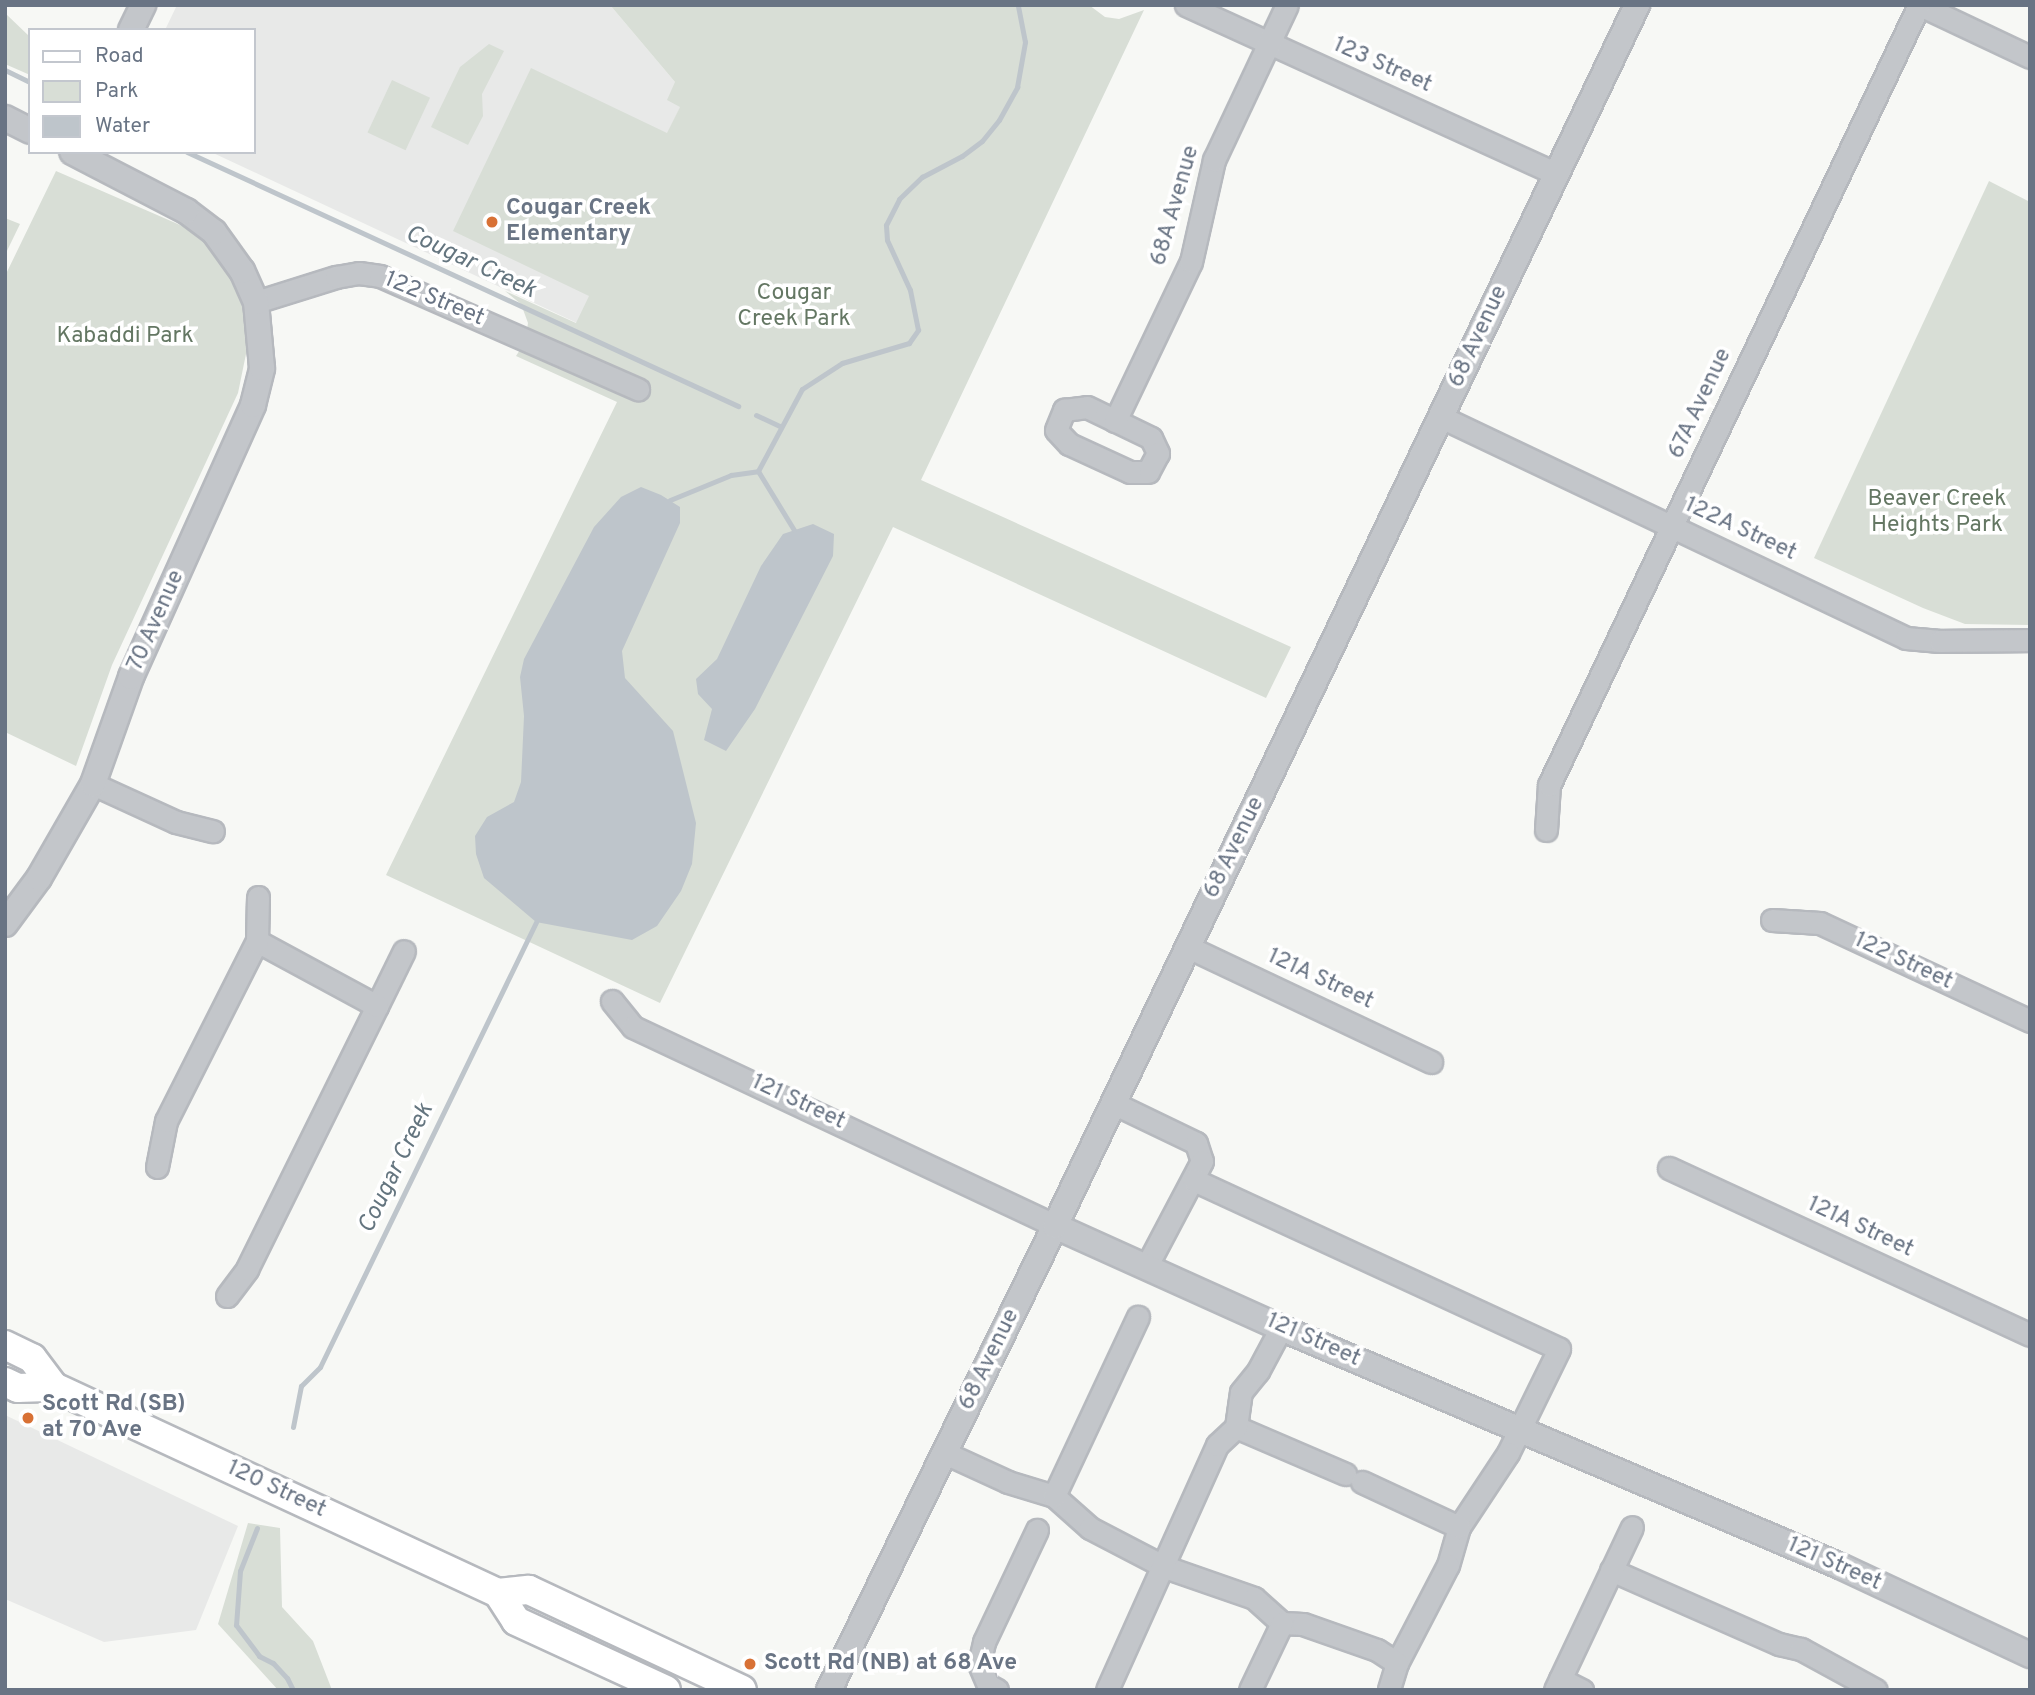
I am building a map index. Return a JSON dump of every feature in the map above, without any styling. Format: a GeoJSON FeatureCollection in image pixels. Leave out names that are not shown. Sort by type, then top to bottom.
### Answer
{"type":"FeatureCollection","features":[{"type":"Feature","properties":{"kind":"main road","name":"120 Street"},"geometry":{"type":"LineString","coordinates":[[5,1345],[32,1358],[54,1387]]}},
{"type":"Feature","properties":{"kind":"main road","name":"120 Street"},"geometry":{"type":"LineString","coordinates":[[5,1382],[19,1388],[54,1387],[498,1593],[529,1590],[742,1690]]}},
{"type":"Feature","properties":{"kind":"main road"},"geometry":{"type":"LineString","coordinates":[[498,1593],[516,1621],[666,1690]]}},
{"type":"Feature","properties":{"kind":"street"},"geometry":{"type":"LineString","coordinates":[[132,28],[143,5]]}},
{"type":"Feature","properties":{"kind":"street","name":"123 Street"},"geometry":{"type":"LineString","coordinates":[[1186,5],[1556,174]]}},
{"type":"Feature","properties":{"kind":"street","name":"68A Avenue"},"geometry":{"type":"LineString","coordinates":[[1115,421],[1191,262],[1214,160],[1287,5]]}},
{"type":"Feature","properties":{"kind":"street","name":"68 Avenue"},"geometry":{"type":"LineString","coordinates":[[829,1690],[1055,1226],[1637,5]]}},
{"type":"Feature","properties":{"kind":"street"},"geometry":{"type":"LineString","coordinates":[[1919,5],[2030,57]]}},
{"type":"Feature","properties":{"kind":"street","name":"67A Avenue"},"geometry":{"type":"LineString","coordinates":[[1546,830],[1549,785],[1919,5]]}},
{"type":"Feature","properties":{"kind":"street"},"geometry":{"type":"LineString","coordinates":[[5,118],[28,130]]}},
{"type":"Feature","properties":{"kind":"street"},"geometry":{"type":"LineString","coordinates":[[77,154],[186,211],[214,232],[242,271],[256,302]]}},
{"type":"Feature","properties":{"kind":"street","name":"122 Street"},"geometry":{"type":"LineString","coordinates":[[256,302],[336,276],[359,273],[380,276],[638,389]]}},
{"type":"Feature","properties":{"kind":"street","name":"70 Avenue"},"geometry":{"type":"LineString","coordinates":[[5,925],[39,878],[93,784],[131,677],[253,405],[262,368],[262,337],[256,302]]}},
{"type":"Feature","properties":{"kind":"street","name":"122A Street"},"geometry":{"type":"LineString","coordinates":[[1441,417],[1906,638],[1940,641],[2030,640]]}},
{"type":"Feature","properties":{"kind":"street"},"geometry":{"type":"LineString","coordinates":[[93,784],[176,822],[213,831]]}},
{"type":"Feature","properties":{"kind":"street"},"geometry":{"type":"LineString","coordinates":[[157,1167],[166,1121],[257,941],[258,897]]}},
{"type":"Feature","properties":{"kind":"street","name":"122 Street"},"geometry":{"type":"LineString","coordinates":[[1772,920],[1820,923],[2030,1021]]}},
{"type":"Feature","properties":{"kind":"street"},"geometry":{"type":"LineString","coordinates":[[257,941],[377,1006]]}},
{"type":"Feature","properties":{"kind":"street","name":"121A Street"},"geometry":{"type":"LineString","coordinates":[[1188,947],[1430,1062]]}},
{"type":"Feature","properties":{"kind":"street"},"geometry":{"type":"LineString","coordinates":[[228,1296],[247,1269],[404,951]]}},
{"type":"Feature","properties":{"kind":"street","name":"121 Street"},"geometry":{"type":"LineString","coordinates":[[612,1001],[633,1027],[1055,1226],[1281,1328],[1840,1566],[2030,1655]]}},
{"type":"Feature","properties":{"kind":"street"},"geometry":{"type":"LineString","coordinates":[[1113,1103],[1196,1143],[1202,1161],[1146,1267]]}},
{"type":"Feature","properties":{"kind":"street","name":"121A Street"},"geometry":{"type":"LineString","coordinates":[[1669,1168],[2030,1335]]}},
{"type":"Feature","properties":{"kind":"street"},"geometry":{"type":"LineString","coordinates":[[1194,1180],[1559,1349],[1520,1431],[1478,1503],[1459,1527],[1448,1564],[1397,1663],[1389,1690]]}},
{"type":"Feature","properties":{"kind":"street"},"geometry":{"type":"LineString","coordinates":[[1054,1496],[1138,1317]]}},
{"type":"Feature","properties":{"kind":"street"},"geometry":{"type":"LineString","coordinates":[[1107,1690],[1165,1567],[1185,1513],[1217,1446],[1236,1427],[1241,1392],[1258,1371],[1281,1328]]}},
{"type":"Feature","properties":{"kind":"street"},"geometry":{"type":"LineString","coordinates":[[1236,1427],[1459,1527]]}},
{"type":"Feature","properties":{"kind":"street"},"geometry":{"type":"LineString","coordinates":[[945,1453],[1008,1482],[1054,1496],[1090,1528],[1165,1567],[1254,1598],[1282,1623],[1303,1624],[1377,1650],[1397,1663]]}},
{"type":"Feature","properties":{"kind":"street"},"geometry":{"type":"LineString","coordinates":[[1582,1690],[1558,1684],[1632,1527]]}},
{"type":"Feature","properties":{"kind":"street"},"geometry":{"type":"LineString","coordinates":[[997,1690],[988,1685],[978,1664],[984,1642],[1037,1530]]}},
{"type":"Feature","properties":{"kind":"street"},"geometry":{"type":"LineString","coordinates":[[1611,1570],[1779,1644],[1801,1650],[1876,1690]]}},
{"type":"Feature","properties":{"kind":"street"},"geometry":{"type":"LineString","coordinates":[[1250,1690],[1282,1623]]}},
{"type":"Feature","properties":{"kind":"shaded area","name":"Cougar Creek Elementary"},"geometry":{"type":"Polygon","coordinates":[[[177,5],[610,5],[686,95],[577,323],[215,154],[256,154],[256,28],[166,28],[177,5]]]}},
{"type":"Feature","properties":{"kind":"shaded area"},"geometry":{"type":"Polygon","coordinates":[[[5,1415],[238,1526],[196,1630],[104,1642],[5,1599],[5,1415]]]}},
{"type":"Feature","properties":{"kind":"green space","name":"Cougar Creek Park"},"geometry":{"type":"Polygon","coordinates":[[[610,5],[1089,5],[1105,17],[1119,19],[1144,10],[921,480],[1291,647],[1266,698],[893,527],[660,1003],[386,875],[617,402],[516,356],[525,342],[528,323],[521,304],[505,291],[576,323],[589,296],[453,231],[531,68],[667,133],[680,107],[667,100],[675,82],[610,5]]]}},
{"type":"Feature","properties":{"kind":"green space"},"geometry":{"type":"Polygon","coordinates":[[[5,13],[28,35],[28,74],[5,64],[5,13]]]}},
{"type":"Feature","properties":{"kind":"green space"},"geometry":{"type":"Polygon","coordinates":[[[489,44],[504,51],[482,94],[483,116],[468,145],[431,127],[460,67],[489,44]]]}},
{"type":"Feature","properties":{"kind":"green space"},"geometry":{"type":"Polygon","coordinates":[[[392,80],[430,98],[406,150],[367,133],[392,80]]]}},
{"type":"Feature","properties":{"kind":"green space","name":"Kabaddi Park"},"geometry":{"type":"Polygon","coordinates":[[[56,171],[187,228],[217,252],[239,292],[247,323],[246,354],[238,393],[112,665],[76,766],[5,732],[5,276],[56,171]]]}},
{"type":"Feature","properties":{"kind":"green space","name":"Beaver Creek Heights Park"},"geometry":{"type":"Polygon","coordinates":[[[1989,181],[2030,202],[2030,625],[1965,624],[1923,608],[1814,558],[1989,181]]]}},
{"type":"Feature","properties":{"kind":"green space"},"geometry":{"type":"Polygon","coordinates":[[[5,218],[20,224],[5,255],[5,218]]]}},
{"type":"Feature","properties":{"kind":"green space"},"geometry":{"type":"Polygon","coordinates":[[[248,1523],[280,1528],[282,1607],[313,1641],[332,1690],[278,1690],[218,1624],[248,1523]]]}},
{"type":"Feature","properties":{"kind":"water"},"geometry":{"type":"Polygon","coordinates":[[[641,487],[680,507],[680,523],[622,651],[625,678],[673,731],[696,823],[692,864],[681,891],[657,926],[632,940],[536,922],[484,878],[476,854],[475,836],[487,817],[514,802],[521,782],[524,716],[520,677],[524,659],[594,527],[621,497],[641,487]]]}},
{"type":"Feature","properties":{"kind":"water"},"geometry":{"type":"Polygon","coordinates":[[[813,524],[834,534],[833,556],[755,709],[726,751],[704,740],[712,709],[698,694],[696,679],[717,659],[761,566],[783,534],[813,524]]]}},
{"type":"Feature","properties":{"kind":"waterway","name":"Cougar Creek"},"geometry":{"type":"LineString","coordinates":[[794,530],[758,471],[802,389],[842,363],[909,343],[918,330],[910,290],[887,240],[886,225],[899,199],[922,177],[962,156],[982,141],[999,120],[1017,87],[1025,42],[1018,5]]}},
{"type":"Feature","properties":{"kind":"waterway","name":"Cougar Creek"},"geometry":{"type":"LineString","coordinates":[[5,70],[28,81]]}},
{"type":"Feature","properties":{"kind":"waterway","name":"Cougar Creek"},"geometry":{"type":"LineString","coordinates":[[191,154],[738,406]]}},
{"type":"Feature","properties":{"kind":"waterway","name":"Cougar Creek"},"geometry":{"type":"LineString","coordinates":[[756,415],[780,426]]}},
{"type":"Feature","properties":{"kind":"waterway","name":"Cougar Creek"},"geometry":{"type":"LineString","coordinates":[[670,500],[731,475],[758,471]]}},
{"type":"Feature","properties":{"kind":"waterway","name":"Cougar Creek"},"geometry":{"type":"LineString","coordinates":[[293,1427],[301,1386],[320,1367],[536,922]]}},
{"type":"Feature","properties":{"kind":"waterway","name":"Cougar Creek"},"geometry":{"type":"LineString","coordinates":[[257,1528],[240,1571],[236,1625],[259,1656],[273,1663],[287,1678],[293,1690]]}},
{"type":"Feature","properties":{"kind":"place","name":"Cougar Creek Elementary"},"geometry":{"type":"Point","coordinates":[492,222]}},
{"type":"Feature","properties":{"kind":"place","name":"Scott Rd (SB) at 70 Ave"},"geometry":{"type":"Point","coordinates":[28,1418]}},
{"type":"Feature","properties":{"kind":"place","name":"Scott Rd (NB) at 68 Ave"},"geometry":{"type":"Point","coordinates":[750,1664]}}]}
